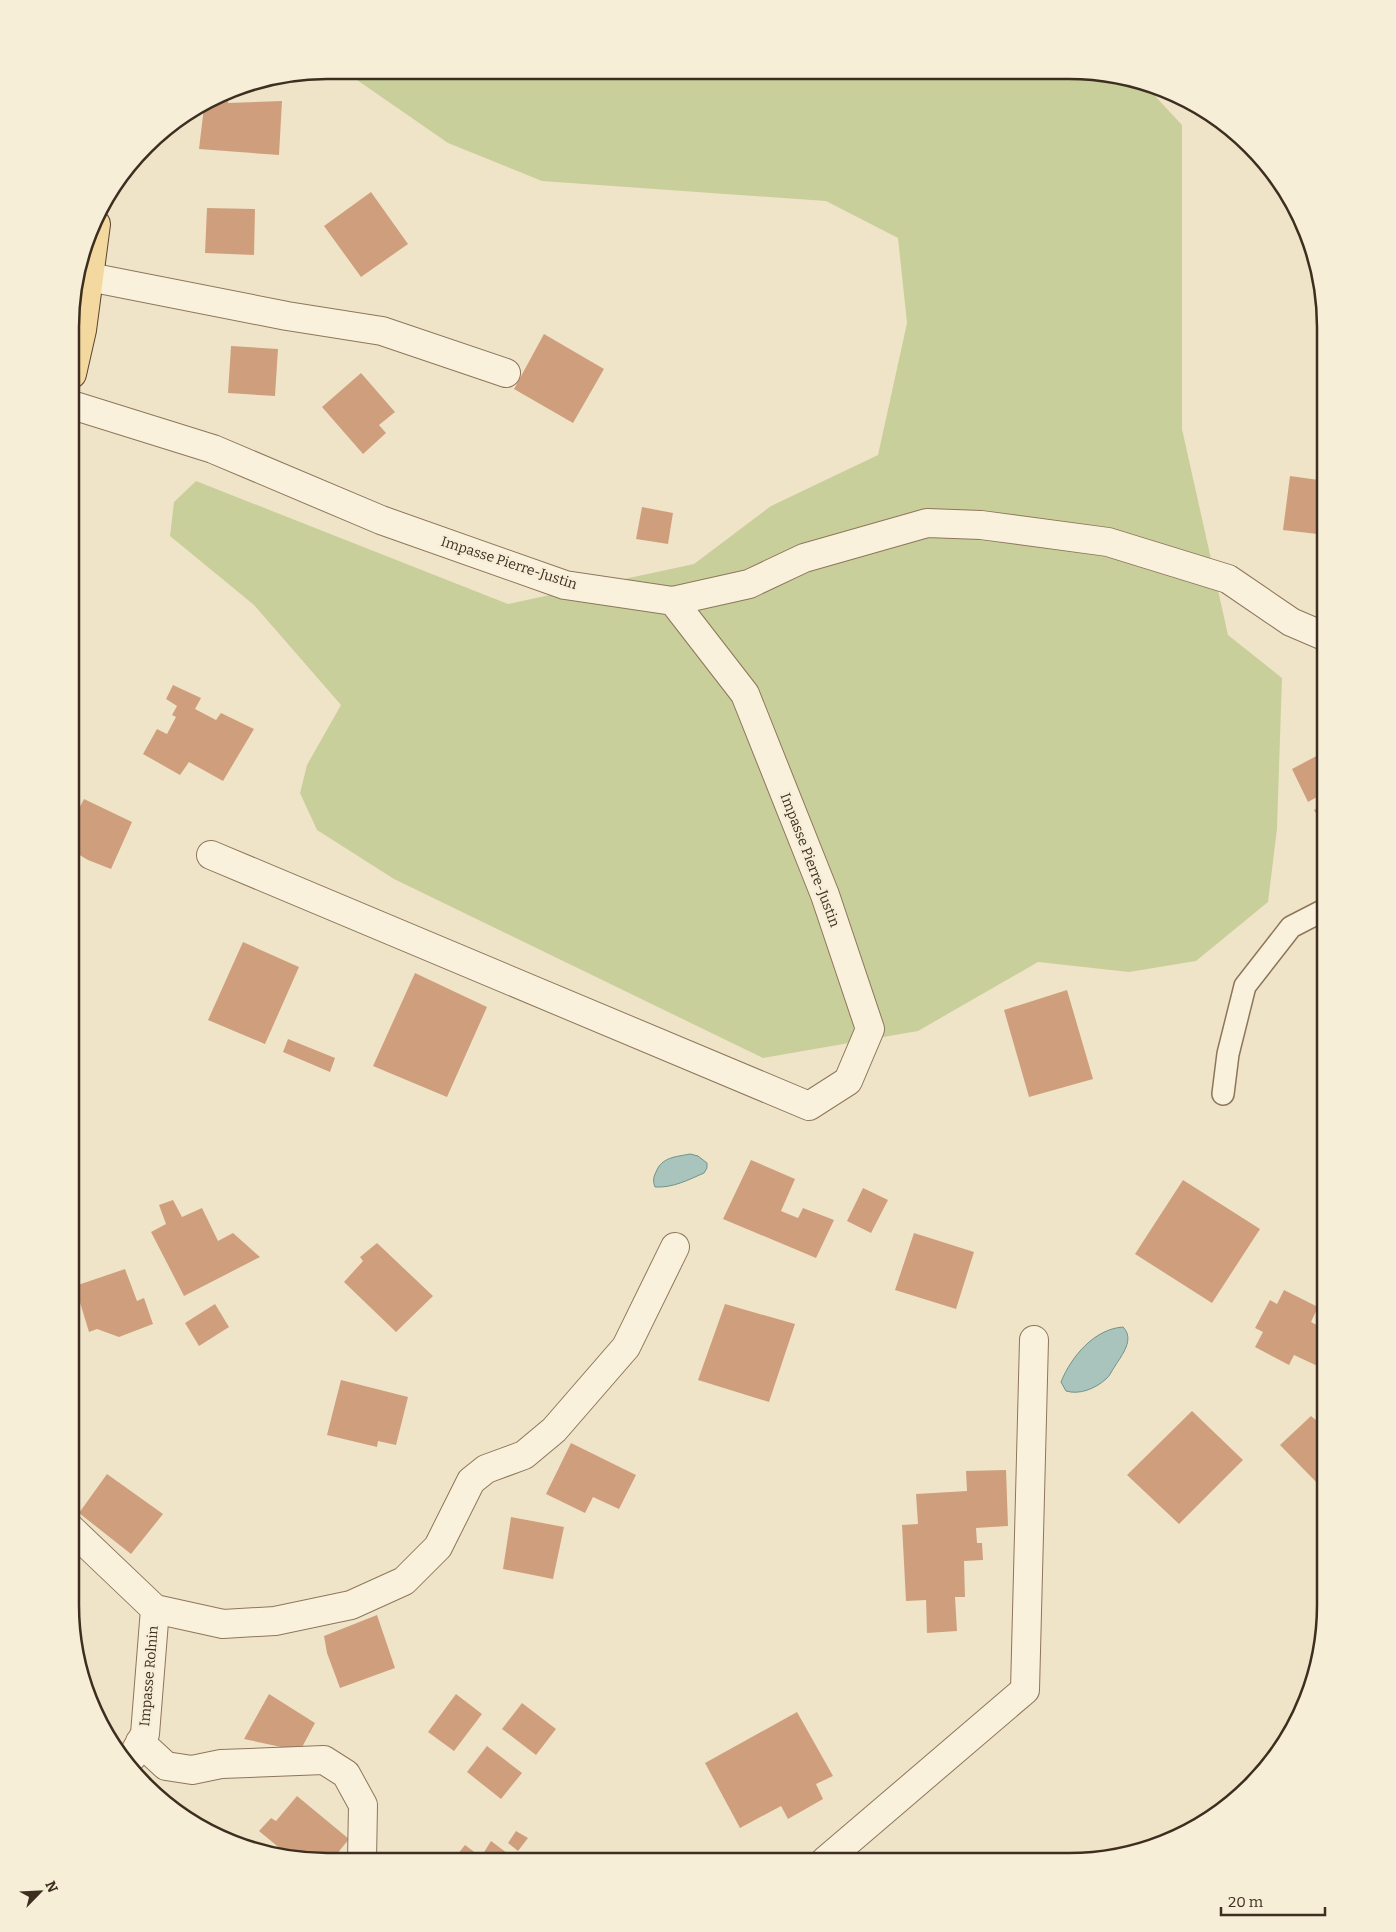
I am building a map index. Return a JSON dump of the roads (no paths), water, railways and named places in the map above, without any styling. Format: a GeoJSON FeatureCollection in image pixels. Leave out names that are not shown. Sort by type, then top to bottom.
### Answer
{"type":"FeatureCollection","features":[{"type":"Feature","properties":{"kind":"main road"},"geometry":{"type":"LineString","coordinates":[[79,343],[93,243]]}},
{"type":"Feature","properties":{"kind":"street"},"geometry":{"type":"LineString","coordinates":[[89,277],[287,316],[382,331],[506,374]]}},
{"type":"Feature","properties":{"kind":"street","name":"Impasse Pierre-Justin"},"geometry":{"type":"LineString","coordinates":[[79,407],[213,449],[381,520],[565,584],[673,601],[745,694],[825,895],[870,1029],[848,1081],[809,1106],[211,855]]}},
{"type":"Feature","properties":{"kind":"street"},"geometry":{"type":"LineString","coordinates":[[673,601],[749,584],[804,558],[927,523],[981,525],[1108,542],[1228,579],[1291,622],[1317,633]]}},
{"type":"Feature","properties":{"kind":"street"},"geometry":{"type":"LineString","coordinates":[[155,1609],[222,1624],[275,1621],[351,1605],[404,1581],[438,1547],[471,1481],[486,1469],[524,1455],[546,1436],[626,1347],[675,1247]]}},
{"type":"Feature","properties":{"kind":"street"},"geometry":{"type":"LineString","coordinates":[[834,1853],[1025,1690],[1034,1340]]}},
{"type":"Feature","properties":{"kind":"street","name":"Impasse Rolnin"},"geometry":{"type":"LineString","coordinates":[[79,1537],[155,1609],[145,1734],[133,1753]]}},
{"type":"Feature","properties":{"kind":"street"},"geometry":{"type":"LineString","coordinates":[[133,1753],[166,1766],[192,1770],[221,1764],[324,1760],[346,1774],[364,1805],[362,1853]]}},
{"type":"Feature","properties":{"kind":"lane"},"geometry":{"type":"LineString","coordinates":[[1223,1094],[1228,1054],[1245,986],[1291,927],[1317,914]]}},
{"type":"Feature","properties":{"kind":"water"},"geometry":{"type":"Polygon","coordinates":[[[690,1154],[698,1156],[707,1163],[704,1173],[674,1185],[655,1187],[654,1176],[662,1163],[670,1158],[690,1154]]]}},
{"type":"Feature","properties":{"kind":"water"},"geometry":{"type":"Polygon","coordinates":[[[1123,1327],[1128,1337],[1128,1342],[1121,1357],[1107,1378],[1097,1386],[1087,1390],[1066,1391],[1061,1382],[1077,1354],[1102,1333],[1123,1327]]]}}]}
